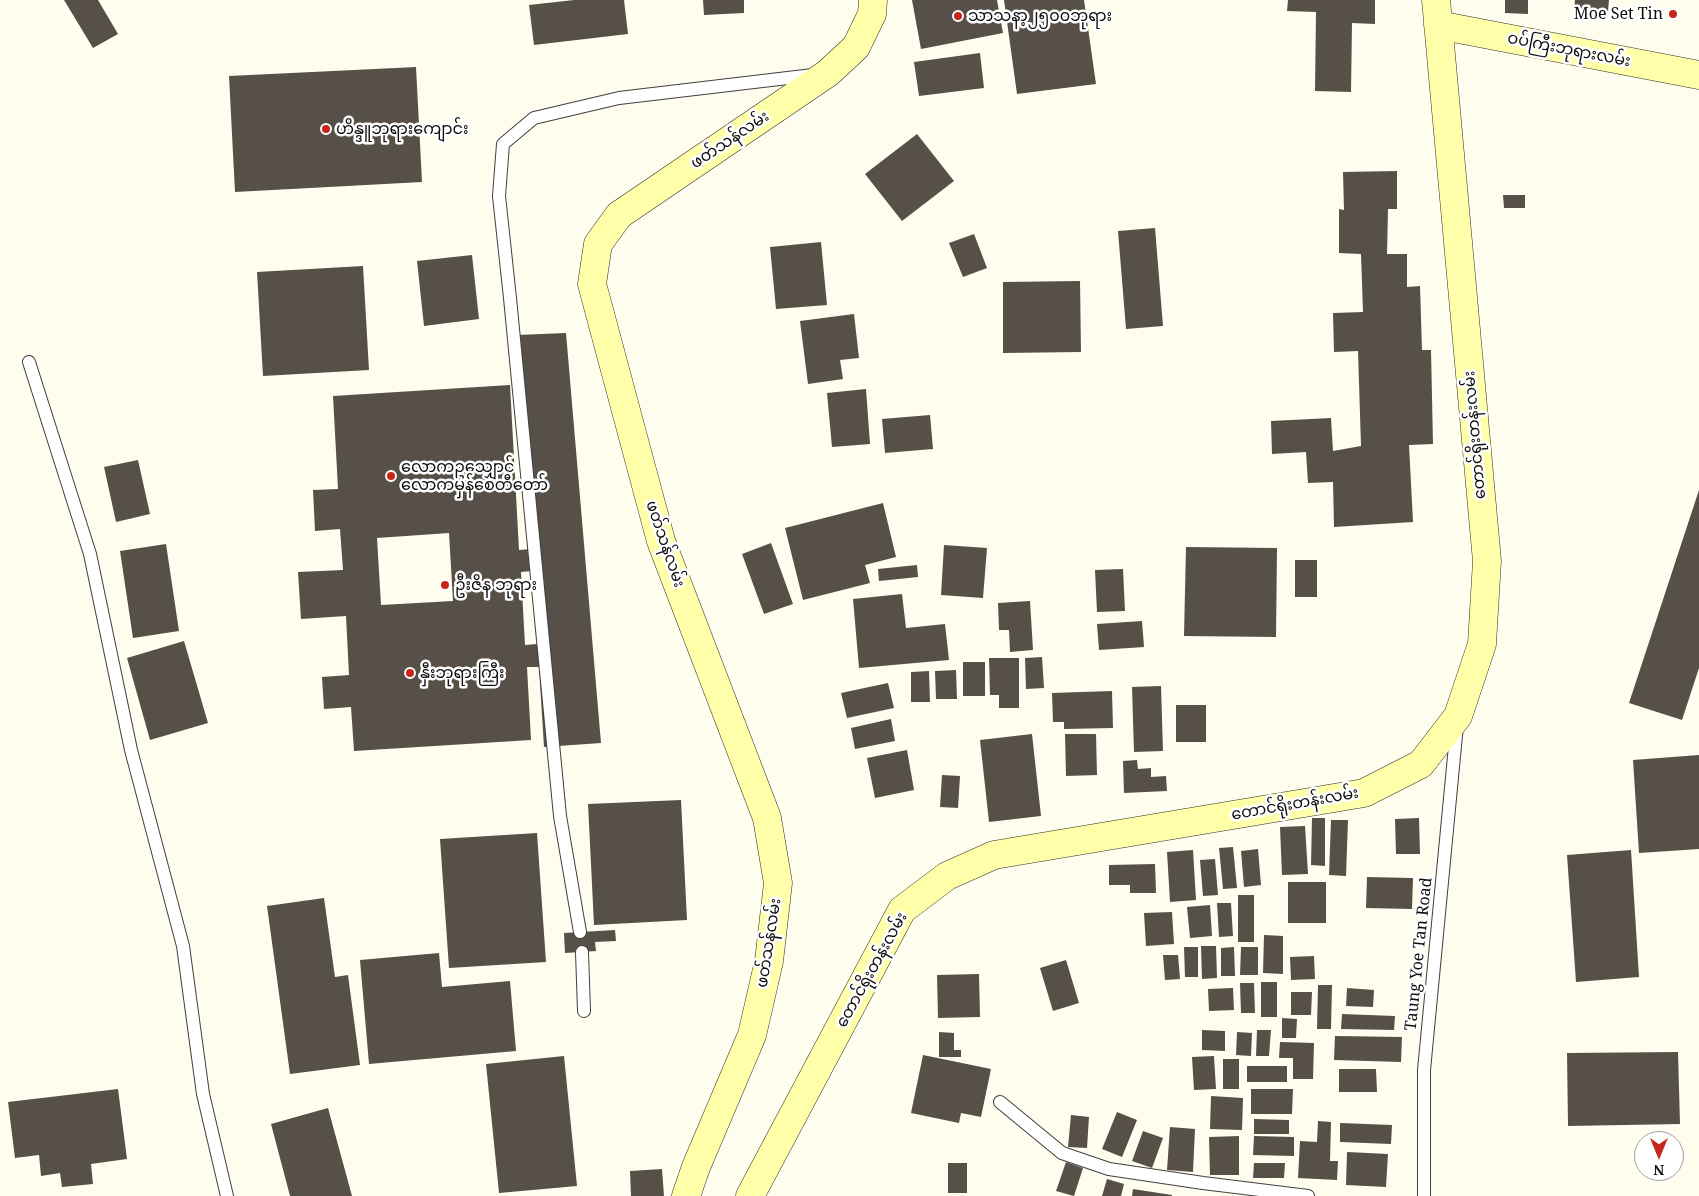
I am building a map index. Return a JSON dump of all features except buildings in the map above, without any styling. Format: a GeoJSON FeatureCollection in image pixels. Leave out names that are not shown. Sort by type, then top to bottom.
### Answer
{"type":"FeatureCollection","features":[{"type":"Feature","properties":{"kind":"street","name":"ဖတ်သန်လမ်း"},"geometry":{"type":"LineString","coordinates":[[686,1196],[696,1167],[752,1035],[769,961],[778,883],[767,818],[661,541],[592,284],[598,244],[620,215],[828,73],[856,47],[872,14],[873,0]]}},
{"type":"Feature","properties":{"kind":"street","name":"ဝပ်ကြီးဘုရားလမ်း"},"geometry":{"type":"LineString","coordinates":[[1437,12],[1699,75]]}},
{"type":"Feature","properties":{"kind":"street","name":"တောင်ရိုးတန်းလမ်း"},"geometry":{"type":"LineString","coordinates":[[750,1196],[902,910],[947,876],[994,855],[1364,793],[1421,764],[1458,716],[1482,644],[1487,561],[1437,12]]}},
{"type":"Feature","properties":{"kind":"lane"},"geometry":{"type":"LineString","coordinates":[[580,932],[560,816],[499,196],[503,144],[534,118],[618,98],[828,73]]}},
{"type":"Feature","properties":{"kind":"lane"},"geometry":{"type":"LineString","coordinates":[[29,362],[90,554],[132,750],[183,946],[203,1094],[227,1196]]}},
{"type":"Feature","properties":{"kind":"lane","name":"Taung Yoe Tan Road"},"geometry":{"type":"LineString","coordinates":[[1424,1196],[1424,1070],[1458,716]]}},
{"type":"Feature","properties":{"kind":"lane"},"geometry":{"type":"LineString","coordinates":[[582,952],[584,1011]]}},
{"type":"Feature","properties":{"kind":"lane"},"geometry":{"type":"LineString","coordinates":[[1000,1102],[1062,1153],[1109,1169],[1308,1196]]}},
{"type":"Feature","properties":{"kind":"place","name":"Moe Set Tin"},"geometry":{"type":"Point","coordinates":[1673,14]}},
{"type":"Feature","properties":{"kind":"place","name":"သာသနာ့၂၅၀၀ဘုရား"},"geometry":{"type":"Point","coordinates":[958,16]}},
{"type":"Feature","properties":{"kind":"place","name":"ဟိန္ဒူဘုရားကျောင်း"},"geometry":{"type":"Point","coordinates":[326,129]}},
{"type":"Feature","properties":{"kind":"place","name":"လောကဥသျှောင် လောကမှန်စေတီတော်"},"geometry":{"type":"Point","coordinates":[391,476]}},
{"type":"Feature","properties":{"kind":"place","name":"ဦးဇိန ဘုရား"},"geometry":{"type":"Point","coordinates":[445,585]}},
{"type":"Feature","properties":{"kind":"place","name":"နှီးဘုရားကြီး"},"geometry":{"type":"Point","coordinates":[410,673]}}]}
